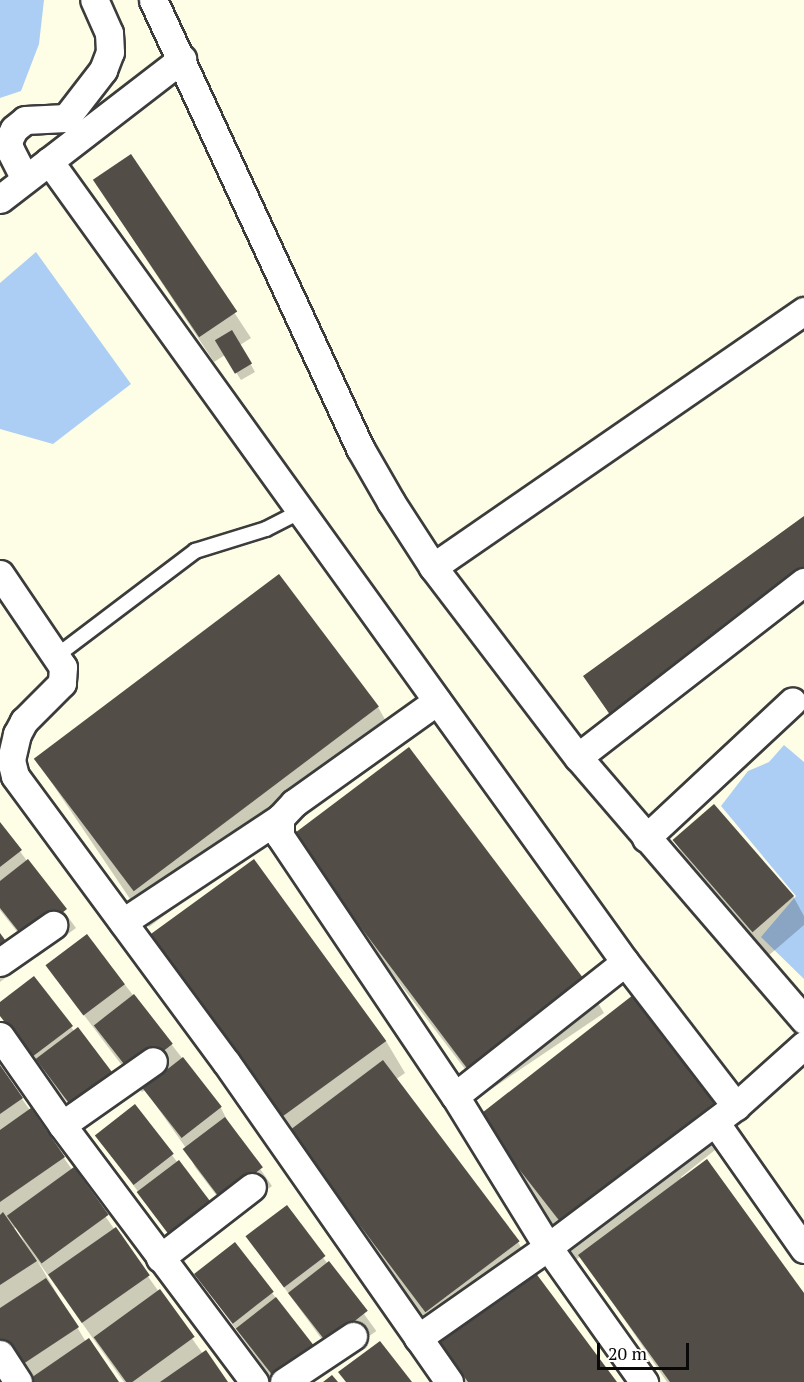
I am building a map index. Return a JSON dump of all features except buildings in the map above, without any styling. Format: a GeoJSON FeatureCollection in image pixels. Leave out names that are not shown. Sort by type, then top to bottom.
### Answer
{"type":"FeatureCollection","features":[{"type":"Feature","properties":{"kind":"street"},"geometry":{"type":"LineString","coordinates":[[0,199],[49,161],[72,128],[104,70],[110,52],[105,19],[94,0]]}},
{"type":"Feature","properties":{"kind":"street"},"geometry":{"type":"LineString","coordinates":[[153,0],[360,448],[433,567],[578,757],[804,1020]]}},
{"type":"Feature","properties":{"kind":"street"},"geometry":{"type":"LineString","coordinates":[[25,180],[8,141],[14,129],[25,120],[72,128],[182,59]]}},
{"type":"Feature","properties":{"kind":"street"},"geometry":{"type":"LineString","coordinates":[[49,161],[625,962],[725,1114],[804,1248]]}},
{"type":"Feature","properties":{"kind":"street"},"geometry":{"type":"LineString","coordinates":[[433,567],[804,311]]}},
{"type":"Feature","properties":{"kind":"street"},"geometry":{"type":"LineString","coordinates":[[0,574],[58,654],[63,667],[62,683],[24,722],[11,760],[15,776],[123,922],[449,1382]]}},
{"type":"Feature","properties":{"kind":"street"},"geometry":{"type":"LineString","coordinates":[[578,757],[804,582]]}},
{"type":"Feature","properties":{"kind":"street"},"geometry":{"type":"LineString","coordinates":[[123,922],[280,818],[294,803],[437,700]]}},
{"type":"Feature","properties":{"kind":"street"},"geometry":{"type":"LineString","coordinates":[[646,838],[792,702]]}},
{"type":"Feature","properties":{"kind":"street"},"geometry":{"type":"LineString","coordinates":[[280,818],[280,836],[455,1096],[548,1247],[644,1382]]}},
{"type":"Feature","properties":{"kind":"street"},"geometry":{"type":"LineString","coordinates":[[0,962],[53,925]]}},
{"type":"Feature","properties":{"kind":"street"},"geometry":{"type":"LineString","coordinates":[[455,1096],[625,962]]}},
{"type":"Feature","properties":{"kind":"street"},"geometry":{"type":"LineString","coordinates":[[0,1035],[62,1125],[254,1382]]}},
{"type":"Feature","properties":{"kind":"street"},"geometry":{"type":"LineString","coordinates":[[418,1338],[548,1247],[725,1114],[804,1045]]}},
{"type":"Feature","properties":{"kind":"street"},"geometry":{"type":"LineString","coordinates":[[62,1125],[153,1061]]}},
{"type":"Feature","properties":{"kind":"street"},"geometry":{"type":"LineString","coordinates":[[160,1257],[252,1187]]}},
{"type":"Feature","properties":{"kind":"street"},"geometry":{"type":"LineString","coordinates":[[284,1382],[353,1336]]}},
{"type":"Feature","properties":{"kind":"street"},"geometry":{"type":"LineString","coordinates":[[0,1354],[18,1382]]}},
{"type":"Feature","properties":{"kind":"lane"},"geometry":{"type":"LineString","coordinates":[[58,654],[195,551],[266,529],[301,511]]}},
{"type":"Feature","properties":{"kind":"water"},"geometry":{"type":"Polygon","coordinates":[[[0,0],[44,0],[39,44],[21,91],[0,98],[0,0]]]}},
{"type":"Feature","properties":{"kind":"water"},"geometry":{"type":"Polygon","coordinates":[[[36,252],[131,384],[53,444],[0,429],[0,283],[36,252]]]}},
{"type":"Feature","properties":{"kind":"water"},"geometry":{"type":"Polygon","coordinates":[[[784,745],[804,762],[804,979],[761,937],[796,896],[721,806],[748,771],[769,762],[784,745]]]}}]}
